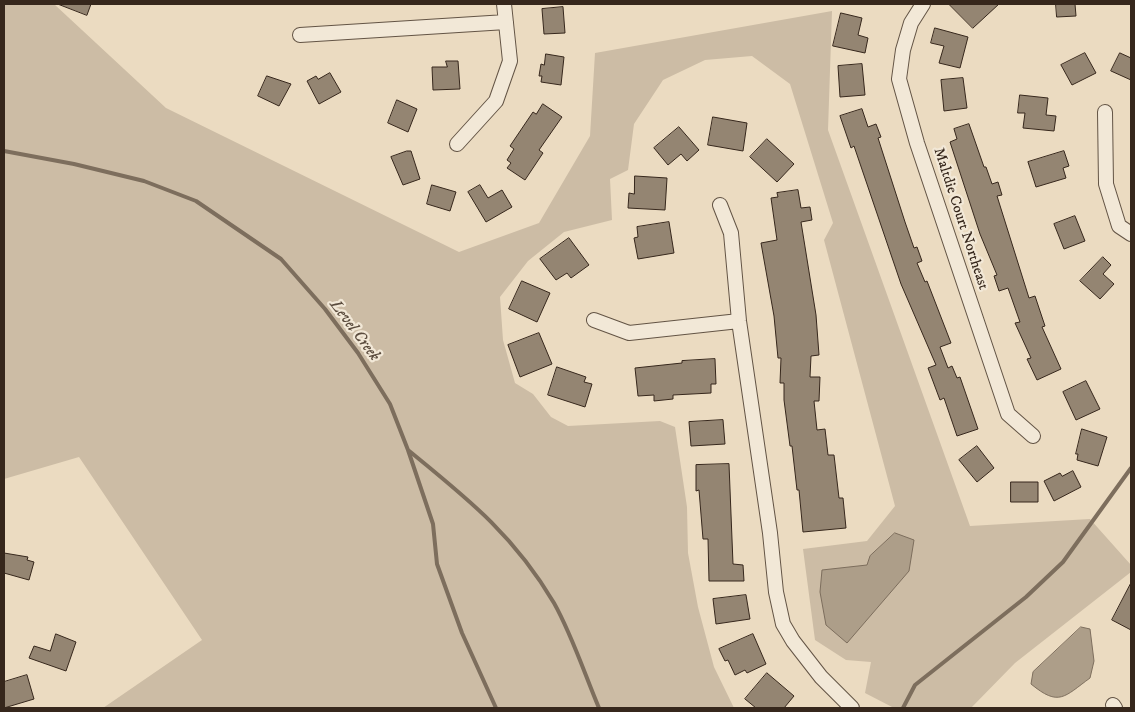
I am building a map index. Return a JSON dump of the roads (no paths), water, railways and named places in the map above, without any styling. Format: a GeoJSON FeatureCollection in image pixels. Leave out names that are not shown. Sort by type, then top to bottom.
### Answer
{"type":"FeatureCollection","features":[{"type":"Feature","properties":{"kind":"street"},"geometry":{"type":"LineString","coordinates":[[457,144],[496,101],[510,61],[504,4]]}},
{"type":"Feature","properties":{"kind":"street","name":"Maltdie Court Northeast"},"geometry":{"type":"LineString","coordinates":[[923,4],[911,23],[903,50],[899,79],[918,143],[1008,414],[1033,436]]}},
{"type":"Feature","properties":{"kind":"street"},"geometry":{"type":"LineString","coordinates":[[300,35],[506,22]]}},
{"type":"Feature","properties":{"kind":"street"},"geometry":{"type":"LineString","coordinates":[[1105,112],[1106,184],[1119,226],[1131,234]]}},
{"type":"Feature","properties":{"kind":"street"},"geometry":{"type":"LineString","coordinates":[[720,205],[731,233],[740,322],[770,533],[776,592],[783,624],[821,677],[852,708]]}},
{"type":"Feature","properties":{"kind":"street"},"geometry":{"type":"LineString","coordinates":[[594,320],[629,332],[740,322]]}},
{"type":"Feature","properties":{"kind":"waterway","name":"Level Creek"},"geometry":{"type":"LineString","coordinates":[[4,151],[74,164],[144,181],[196,201],[281,259],[325,309],[358,353],[390,404],[433,524],[437,564],[462,633],[496,708]]}},
{"type":"Feature","properties":{"kind":"waterway"},"geometry":{"type":"LineString","coordinates":[[408,450],[470,502],[523,557],[561,615],[599,708]]}},
{"type":"Feature","properties":{"kind":"waterway"},"geometry":{"type":"LineString","coordinates":[[903,708],[915,685],[1026,597],[1063,562],[1131,468]]}}]}
